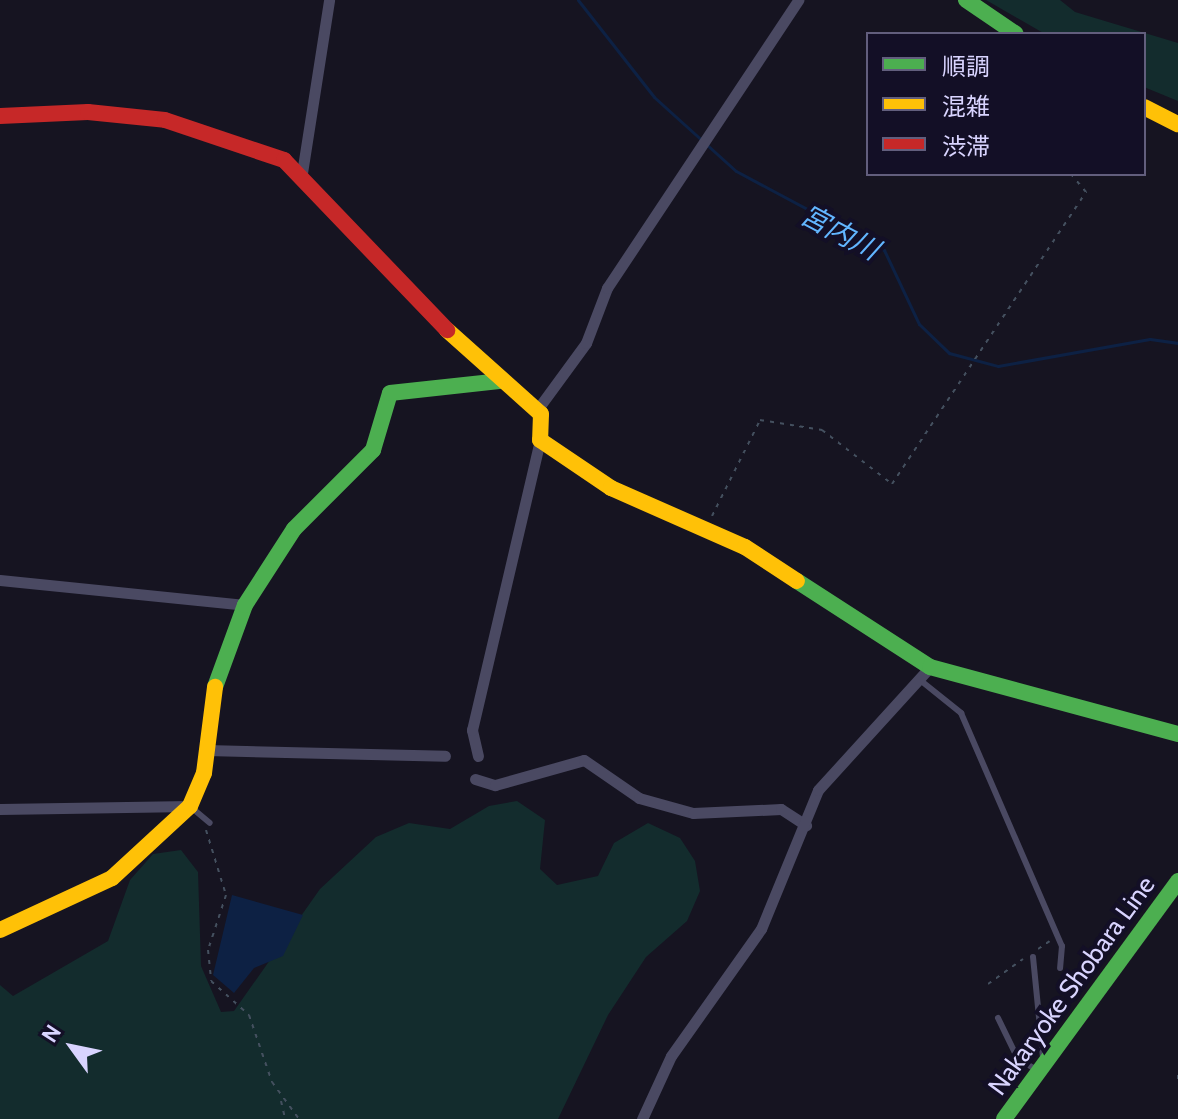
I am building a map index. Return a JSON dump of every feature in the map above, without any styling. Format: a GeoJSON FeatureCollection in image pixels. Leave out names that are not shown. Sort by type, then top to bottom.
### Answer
{"type":"FeatureCollection","features":[{"type":"Feature","properties":{"kind":"street"},"geometry":{"type":"LineString","coordinates":[[302,173],[329,0]]}},
{"type":"Feature","properties":{"kind":"street"},"geometry":{"type":"LineString","coordinates":[[478,756],[472,730],[540,440],[537,410],[586,343],[607,288],[798,0]]}},
{"type":"Feature","properties":{"kind":"street"},"geometry":{"type":"LineString","coordinates":[[966,0],[1013,32]]}},
{"type":"Feature","properties":{"kind":"street"},"geometry":{"type":"LineString","coordinates":[[1146,108],[1178,124]]}},
{"type":"Feature","properties":{"kind":"street"},"geometry":{"type":"LineString","coordinates":[[0,116],[88,112],[165,120],[262,150],[302,173],[501,381],[537,410]]}},
{"type":"Feature","properties":{"kind":"street"},"geometry":{"type":"LineString","coordinates":[[0,930],[112,878],[190,806],[206,750],[214,689],[245,605],[294,529],[373,450],[390,393],[501,381]]}},
{"type":"Feature","properties":{"kind":"street"},"geometry":{"type":"LineString","coordinates":[[540,440],[611,488],[708,528],[925,674],[1178,734]]}},
{"type":"Feature","properties":{"kind":"street"},"geometry":{"type":"LineString","coordinates":[[0,580],[245,605]]}},
{"type":"Feature","properties":{"kind":"street"},"geometry":{"type":"LineString","coordinates":[[642,1119],[677,1046],[761,929],[818,790],[925,674]]}},
{"type":"Feature","properties":{"kind":"street"},"geometry":{"type":"LineString","coordinates":[[206,750],[445,756]]}},
{"type":"Feature","properties":{"kind":"street"},"geometry":{"type":"LineString","coordinates":[[475,779],[495,785],[584,760],[639,798],[693,813],[781,809],[806,825]]}},
{"type":"Feature","properties":{"kind":"street"},"geometry":{"type":"LineString","coordinates":[[0,809],[190,806]]}},
{"type":"Feature","properties":{"kind":"street","name":"Nakaryoke Shobara Line"},"geometry":{"type":"LineString","coordinates":[[1004,1119],[1043,1073],[1178,881]]}},
{"type":"Feature","properties":{"kind":"lane"},"geometry":{"type":"LineString","coordinates":[[925,674],[961,713],[1057,936],[1060,968]]}},
{"type":"Feature","properties":{"kind":"lane"},"geometry":{"type":"LineString","coordinates":[[190,806],[201,820],[210,823]]}},
{"type":"Feature","properties":{"kind":"lane"},"geometry":{"type":"LineString","coordinates":[[998,1018],[1018,1059],[1043,1073],[1045,1017],[1033,957]]}},
{"type":"Feature","properties":{"kind":"path"},"geometry":{"type":"LineString","coordinates":[[708,528],[760,420],[822,430],[892,484],[1086,192],[1073,176]]}},
{"type":"Feature","properties":{"kind":"path"},"geometry":{"type":"LineString","coordinates":[[201,820],[226,895],[208,950],[211,981],[249,1015],[285,1119]]}},
{"type":"Feature","properties":{"kind":"path"},"geometry":{"type":"LineString","coordinates":[[988,984],[1057,936]]}},
{"type":"Feature","properties":{"kind":"path"},"geometry":{"type":"LineString","coordinates":[[1178,1075],[1178,1085]]}},
{"type":"Feature","properties":{"kind":"path"},"geometry":{"type":"LineString","coordinates":[[280,1098],[299,1119]]}},
{"type":"Feature","properties":{"kind":"green space"},"geometry":{"type":"Polygon","coordinates":[[[986,0],[1060,0],[1075,12],[1141,32],[1042,32],[986,0]]]}},
{"type":"Feature","properties":{"kind":"green space"},"geometry":{"type":"Polygon","coordinates":[[[1146,33],[1178,43],[1178,101],[1146,88],[1146,33]]]}},
{"type":"Feature","properties":{"kind":"green space"},"geometry":{"type":"Polygon","coordinates":[[[517,801],[545,820],[540,869],[557,885],[598,876],[614,843],[648,823],[680,838],[695,861],[700,891],[687,921],[646,957],[608,1015],[558,1119],[0,1119],[0,985],[13,996],[108,941],[130,880],[153,854],[181,850],[198,872],[201,966],[221,1012],[234,1011],[320,889],[376,837],[409,823],[450,829],[489,806],[517,801]]]}},
{"type":"Feature","properties":{"kind":"water"},"geometry":{"type":"Polygon","coordinates":[[[232,895],[303,915],[283,956],[254,968],[234,993],[213,975],[232,895]]]}},
{"type":"Feature","properties":{"kind":"waterway","name":"宮内川"},"geometry":{"type":"LineString","coordinates":[[578,0],[654,97],[736,171],[884,250],[919,324],[949,353],[998,366],[1150,339],[1178,343]]}},
{"type":"Feature","properties":{"kind":"traffic: fast"},"geometry":{"type":"LineString","coordinates":[[966,0],[1013,32]]}},
{"type":"Feature","properties":{"kind":"traffic: fast"},"geometry":{"type":"LineString","coordinates":[[215,687],[245,605],[294,529],[373,450],[390,393],[501,381]]}},
{"type":"Feature","properties":{"kind":"traffic: fast"},"geometry":{"type":"LineString","coordinates":[[797,581],[930,667],[1178,734]]}},
{"type":"Feature","properties":{"kind":"traffic: fast"},"geometry":{"type":"LineString","coordinates":[[1004,1119],[1178,881]]}},
{"type":"Feature","properties":{"kind":"traffic: slow"},"geometry":{"type":"LineString","coordinates":[[1146,108],[1178,124]]}},
{"type":"Feature","properties":{"kind":"traffic: slow"},"geometry":{"type":"LineString","coordinates":[[447,330],[541,414],[540,440],[611,488],[745,547],[797,581]]}},
{"type":"Feature","properties":{"kind":"traffic: slow"},"geometry":{"type":"LineString","coordinates":[[0,930],[112,878],[190,806],[204,773],[215,687]]}},
{"type":"Feature","properties":{"kind":"traffic: jam"},"geometry":{"type":"LineString","coordinates":[[0,116],[88,112],[165,120],[284,160],[447,330]]}}]}
